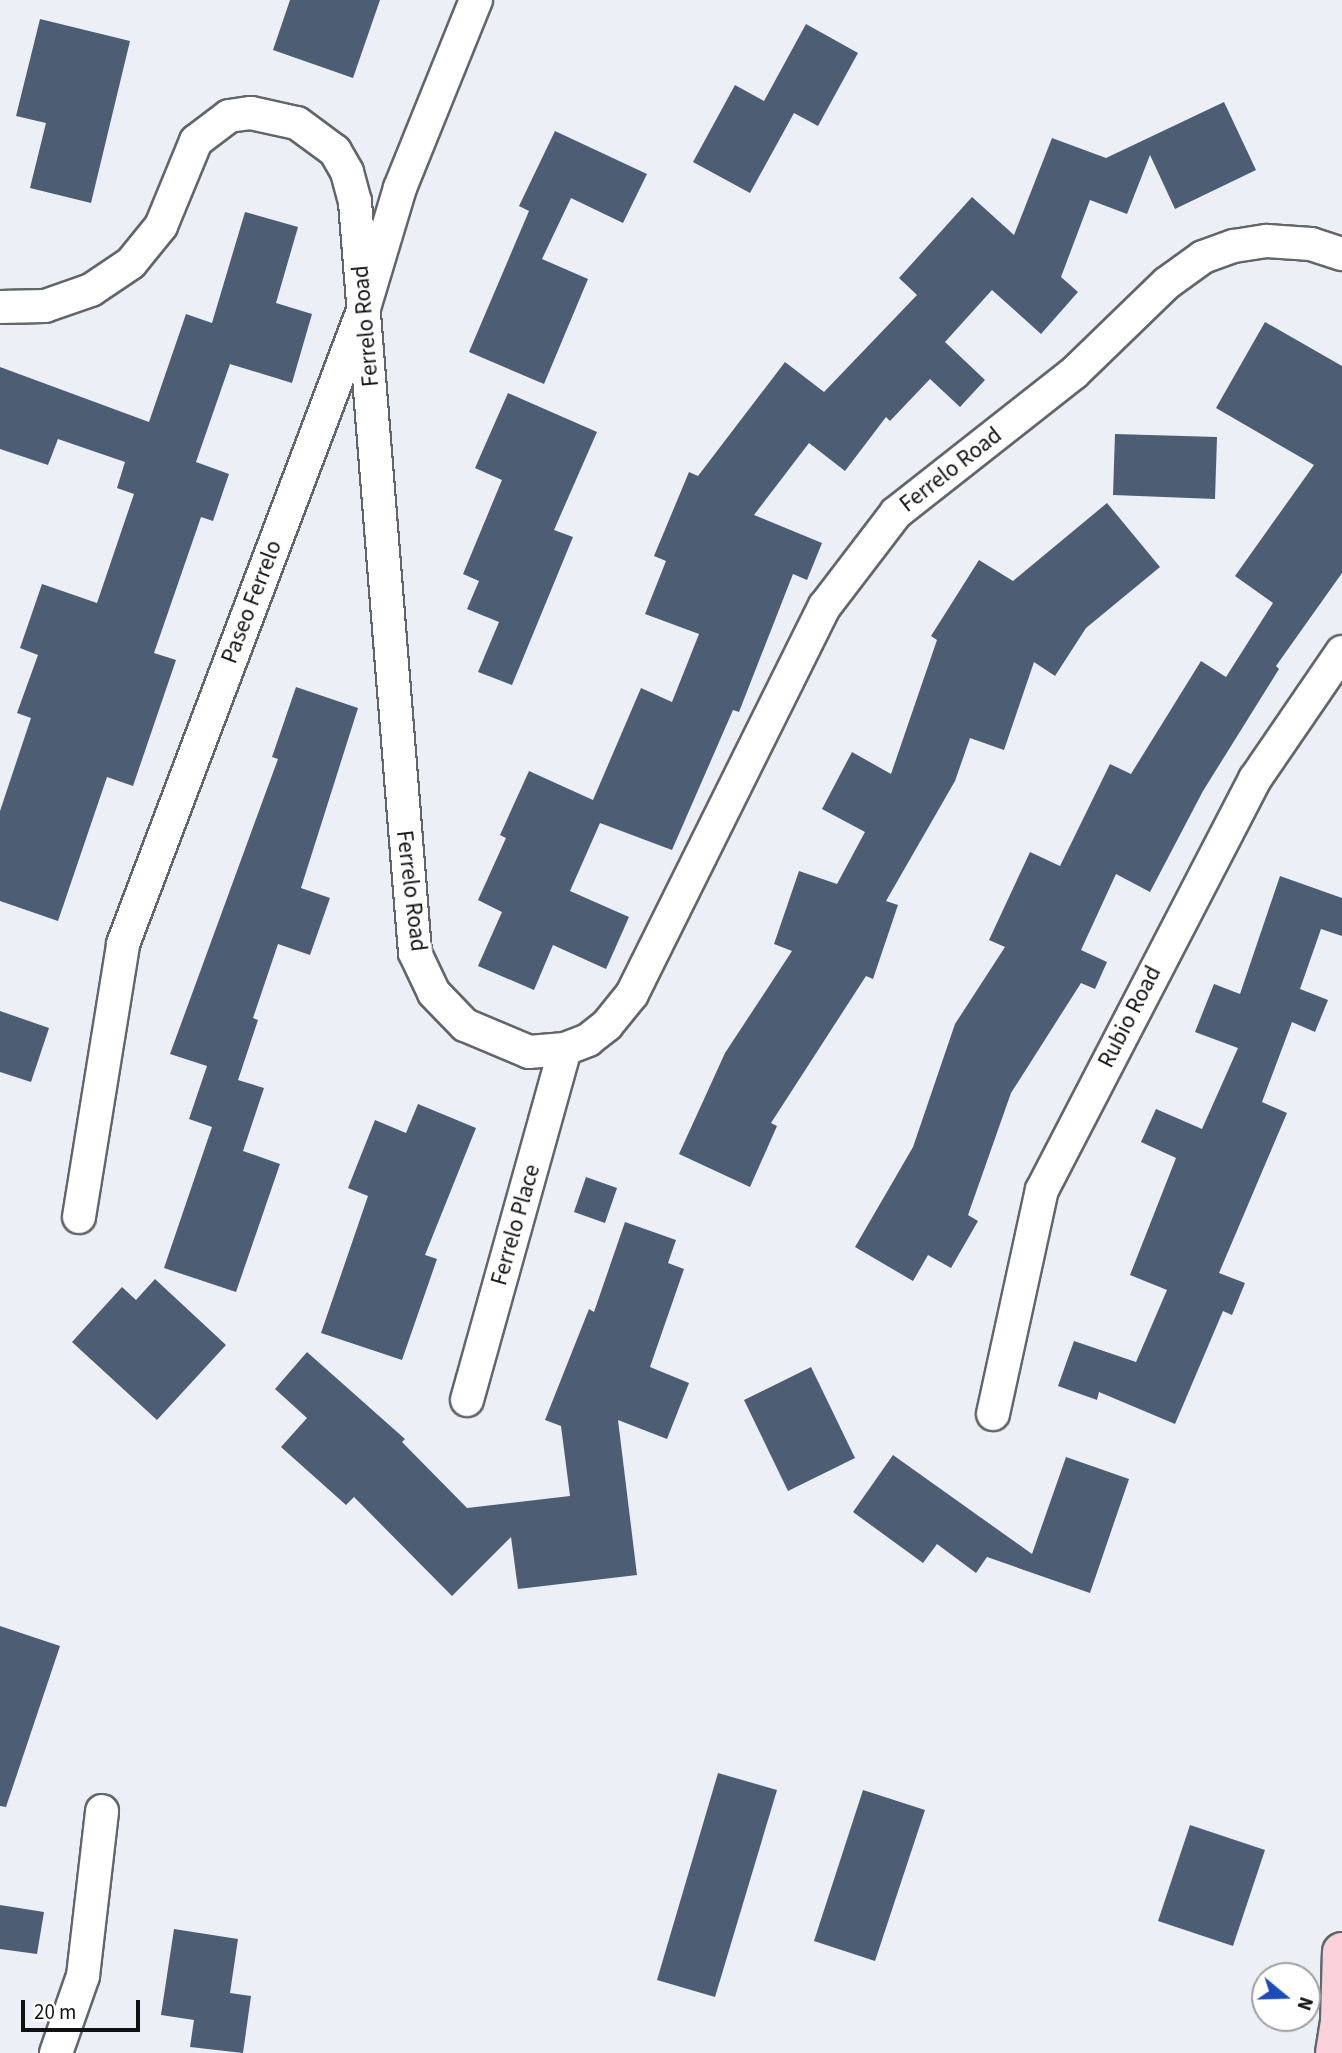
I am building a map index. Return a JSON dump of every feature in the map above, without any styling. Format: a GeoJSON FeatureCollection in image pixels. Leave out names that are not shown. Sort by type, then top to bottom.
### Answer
{"type":"FeatureCollection","features":[{"type":"Feature","properties":{"kind":"street","name":"Paseo Ferrelo"},"geometry":{"type":"LineString","coordinates":[[79,1217],[124,944],[363,308],[400,188],[475,0]]}},
{"type":"Feature","properties":{"kind":"street","name":"Ferrelo Road"},"geometry":{"type":"LineString","coordinates":[[0,307],[46,306],[112,279],[131,263],[161,226],[196,141],[229,116],[251,113],[297,123],[335,151],[347,172],[355,202],[415,953],[434,993],[464,1024],[529,1052],[565,1049],[607,1025],[632,994],[825,606],[897,513],[1074,373],[1167,283],[1203,257],[1234,246],[1267,242],[1311,244],[1342,254]]}},
{"type":"Feature","properties":{"kind":"street","name":"Rubio Road"},"geometry":{"type":"LineString","coordinates":[[993,1414],[1042,1190],[1255,779],[1342,652]]}},
{"type":"Feature","properties":{"kind":"street","name":"Ferrelo Place"},"geometry":{"type":"LineString","coordinates":[[467,1400],[565,1049]]}},
{"type":"Feature","properties":{"kind":"street"},"geometry":{"type":"LineString","coordinates":[[56,2053],[83,1976],[102,1811]]}},
{"type":"Feature","properties":{"kind":"street"},"geometry":{"type":"LineString","coordinates":[[1335,2053],[1340,2021],[1342,1952]]}},
{"type":"Feature","properties":{"kind":"building"},"geometry":{"type":"Polygon","coordinates":[[[290,0],[380,0],[353,78],[273,50],[290,0]]]}},
{"type":"Feature","properties":{"kind":"building"},"geometry":{"type":"Polygon","coordinates":[[[40,19],[130,41],[91,203],[30,188],[46,123],[16,116],[40,19]]]}},
{"type":"Feature","properties":{"kind":"building"},"geometry":{"type":"Polygon","coordinates":[[[806,24],[858,53],[818,126],[794,113],[750,193],[693,162],[735,85],[764,101],[806,24]]]}},
{"type":"Feature","properties":{"kind":"building"},"geometry":{"type":"Polygon","coordinates":[[[1224,102],[1256,170],[1175,209],[1150,155],[1127,214],[1090,200],[1061,277],[1078,292],[1041,334],[992,290],[945,342],[985,380],[960,407],[930,379],[890,421],[886,417],[845,471],[809,443],[754,515],[822,543],[807,580],[793,574],[739,712],[733,710],[672,850],[600,823],[570,891],[629,917],[606,969],[553,945],[534,990],[478,966],[502,912],[478,900],[506,838],[500,835],[529,771],[593,800],[641,688],[672,702],[699,634],[645,614],[666,561],[654,556],[689,472],[698,476],[785,362],[824,392],[917,295],[899,278],[972,197],[1014,235],[1052,138],[1106,158],[1224,102]]]}},
{"type":"Feature","properties":{"kind":"building"},"geometry":{"type":"Polygon","coordinates":[[[555,131],[647,174],[623,223],[571,198],[542,259],[588,279],[544,384],[469,352],[529,211],[519,206],[555,131]]]}},
{"type":"Feature","properties":{"kind":"building"},"geometry":{"type":"Polygon","coordinates":[[[245,212],[298,227],[276,303],[312,314],[292,383],[230,364],[196,462],[229,474],[213,521],[201,517],[154,653],[176,660],[133,786],[107,777],[58,921],[0,901],[0,811],[31,718],[17,713],[38,655],[20,648],[42,584],[97,603],[134,494],[117,488],[125,462],[58,439],[48,465],[0,449],[0,367],[149,422],[186,314],[212,323],[245,212]]]}},
{"type":"Feature","properties":{"kind":"building"},"geometry":{"type":"Polygon","coordinates":[[[1265,322],[1342,366],[1342,573],[1276,666],[1279,669],[1203,791],[1150,892],[1116,874],[1081,950],[1107,962],[1095,989],[1081,983],[1011,1093],[968,1215],[978,1221],[951,1268],[928,1255],[913,1281],[855,1247],[913,1147],[955,1024],[1005,947],[989,940],[1030,852],[1060,866],[1110,764],[1131,774],[1201,661],[1226,677],[1273,603],[1235,576],[1314,465],[1216,408],[1265,322]]]}},
{"type":"Feature","properties":{"kind":"building"},"geometry":{"type":"Polygon","coordinates":[[[508,393],[597,432],[554,530],[573,537],[512,685],[478,672],[499,622],[467,609],[479,581],[463,574],[502,480],[475,468],[508,393]]]}},
{"type":"Feature","properties":{"kind":"building"},"geometry":{"type":"Polygon","coordinates":[[[1115,434],[1217,437],[1215,499],[1113,495],[1115,434]]]}},
{"type":"Feature","properties":{"kind":"building"},"geometry":{"type":"Polygon","coordinates":[[[1107,503],[1160,567],[1086,628],[1055,676],[1034,662],[1004,750],[970,738],[955,781],[886,901],[898,905],[873,979],[866,976],[771,1123],[777,1126],[750,1187],[679,1154],[725,1053],[792,951],[774,944],[799,871],[837,884],[865,832],[822,809],[852,752],[891,774],[937,640],[931,636],[979,560],[1013,581],[1107,503]]]}},
{"type":"Feature","properties":{"kind":"building"},"geometry":{"type":"Polygon","coordinates":[[[296,687],[358,708],[301,888],[330,898],[310,955],[278,944],[253,1018],[258,1020],[238,1080],[264,1088],[243,1151],[280,1164],[236,1292],[164,1268],[212,1127],[189,1119],[207,1066],[170,1054],[278,759],[272,757],[296,687]]]}},
{"type":"Feature","properties":{"kind":"building"},"geometry":{"type":"Polygon","coordinates":[[[1280,876],[1342,898],[1342,936],[1321,929],[1300,989],[1328,1000],[1315,1032],[1292,1022],[1262,1102],[1287,1113],[1219,1273],[1245,1283],[1232,1315],[1223,1311],[1175,1424],[1099,1392],[1097,1400],[1058,1386],[1074,1341],[1136,1362],[1167,1290],[1130,1275],[1176,1158],[1141,1142],[1156,1109],[1202,1129],[1238,1048],[1195,1032],[1214,984],[1240,994],[1280,876]]]}},
{"type":"Feature","properties":{"kind":"building"},"geometry":{"type":"Polygon","coordinates":[[[0,1011],[49,1028],[31,1082],[0,1072],[0,1011]]]}},
{"type":"Feature","properties":{"kind":"building"},"geometry":{"type":"Polygon","coordinates":[[[418,1104],[476,1128],[425,1255],[437,1259],[402,1360],[321,1333],[368,1196],[348,1188],[375,1120],[406,1133],[418,1104]]]}},
{"type":"Feature","properties":{"kind":"building"},"geometry":{"type":"Polygon","coordinates":[[[586,1177],[617,1188],[605,1223],[574,1212],[586,1177]]]}},
{"type":"Feature","properties":{"kind":"building"},"geometry":{"type":"Polygon","coordinates":[[[625,1222],[676,1240],[668,1263],[684,1269],[650,1367],[689,1383],[667,1439],[618,1420],[637,1575],[518,1589],[511,1537],[452,1596],[354,1497],[346,1505],[281,1447],[307,1418],[275,1389],[307,1352],[405,1439],[402,1442],[467,1508],[570,1496],[561,1426],[545,1420],[589,1309],[594,1312],[625,1222]]]}},
{"type":"Feature","properties":{"kind":"building"},"geometry":{"type":"Polygon","coordinates":[[[155,1279],[226,1345],[157,1420],[72,1342],[122,1287],[136,1300],[155,1279]]]}},
{"type":"Feature","properties":{"kind":"building"},"geometry":{"type":"Polygon","coordinates":[[[811,1367],[855,1458],[788,1491],[744,1400],[811,1367]]]}},
{"type":"Feature","properties":{"kind":"building"},"geometry":{"type":"Polygon","coordinates":[[[893,1455],[1032,1554],[1066,1457],[1129,1479],[1090,1593],[987,1557],[976,1573],[937,1544],[923,1563],[853,1512],[893,1455]]]}},
{"type":"Feature","properties":{"kind":"building"},"geometry":{"type":"Polygon","coordinates":[[[0,1626],[60,1646],[6,1807],[0,1806],[0,1626]]]}},
{"type":"Feature","properties":{"kind":"building"},"geometry":{"type":"Polygon","coordinates":[[[718,1773],[777,1790],[715,1997],[657,1980],[718,1773]]]}},
{"type":"Feature","properties":{"kind":"building"},"geometry":{"type":"Polygon","coordinates":[[[863,1790],[925,1810],[875,1961],[814,1941],[863,1790]]]}},
{"type":"Feature","properties":{"kind":"building"},"geometry":{"type":"Polygon","coordinates":[[[1190,1825],[1265,1850],[1233,1946],[1158,1921],[1190,1825]]]}},
{"type":"Feature","properties":{"kind":"building"},"geometry":{"type":"Polygon","coordinates":[[[0,1905],[44,1912],[37,1954],[0,1949],[0,1905]]]}},
{"type":"Feature","properties":{"kind":"building"},"geometry":{"type":"Polygon","coordinates":[[[174,1929],[238,1939],[230,1993],[251,1996],[243,2053],[190,2047],[194,2020],[161,2015],[174,1929]]]}}]}
